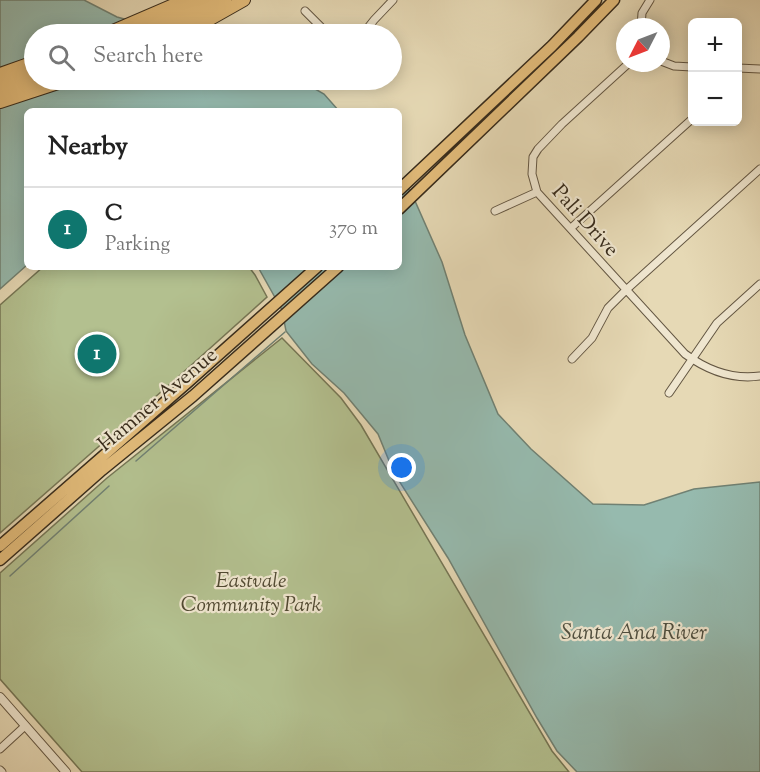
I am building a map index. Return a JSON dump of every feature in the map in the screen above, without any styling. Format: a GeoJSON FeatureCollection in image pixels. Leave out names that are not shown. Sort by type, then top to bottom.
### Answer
{"type":"FeatureCollection","features":[{"type":"Feature","properties":{"kind":"highway"},"geometry":{"type":"LineString","coordinates":[[169,24],[205,0]]}},
{"type":"Feature","properties":{"kind":"highway"},"geometry":{"type":"LineString","coordinates":[[142,24],[225,0]]}},
{"type":"Feature","properties":{"kind":"highway"},"geometry":{"type":"LineString","coordinates":[[156,24],[186,12],[244,0]]}},
{"type":"Feature","properties":{"kind":"highway"},"geometry":{"type":"LineString","coordinates":[[0,74],[24,66]]}},
{"type":"Feature","properties":{"kind":"highway"},"geometry":{"type":"LineString","coordinates":[[0,83],[24,75]]}},
{"type":"Feature","properties":{"kind":"highway"},"geometry":{"type":"LineString","coordinates":[[0,93],[24,85]]}},
{"type":"Feature","properties":{"kind":"highway"},"geometry":{"type":"LineString","coordinates":[[0,102],[37,90]]}},
{"type":"Feature","properties":{"kind":"main road"},"geometry":{"type":"LineString","coordinates":[[402,187],[552,46],[596,0]]}},
{"type":"Feature","properties":{"kind":"main road"},"geometry":{"type":"LineString","coordinates":[[402,205],[614,0]]}},
{"type":"Feature","properties":{"kind":"main road","name":"Hamner Avenue"},"geometry":{"type":"LineString","coordinates":[[0,546],[314,270]]}},
{"type":"Feature","properties":{"kind":"main road","name":"Hamner Avenue"},"geometry":{"type":"LineString","coordinates":[[0,560],[102,470],[193,396],[335,270]]}},
{"type":"Feature","properties":{"kind":"street"},"geometry":{"type":"LineString","coordinates":[[371,24],[393,0]]}},
{"type":"Feature","properties":{"kind":"street"},"geometry":{"type":"LineString","coordinates":[[642,18],[650,0]]}},
{"type":"Feature","properties":{"kind":"street"},"geometry":{"type":"LineString","coordinates":[[305,11],[318,24]]}},
{"type":"Feature","properties":{"kind":"street"},"geometry":{"type":"LineString","coordinates":[[670,64],[688,67]]}},
{"type":"Feature","properties":{"kind":"street"},"geometry":{"type":"LineString","coordinates":[[742,69],[760,69]]}},
{"type":"Feature","properties":{"kind":"street","name":"Pali Drive"},"geometry":{"type":"LineString","coordinates":[[620,72],[538,149],[533,157],[532,174],[537,192],[685,354],[706,368],[724,374],[741,377],[760,376]]}},
{"type":"Feature","properties":{"kind":"street"},"geometry":{"type":"LineString","coordinates":[[571,228],[688,123]]}},
{"type":"Feature","properties":{"kind":"street"},"geometry":{"type":"LineString","coordinates":[[572,359],[592,338],[608,308],[760,169]]}},
{"type":"Feature","properties":{"kind":"street"},"geometry":{"type":"LineString","coordinates":[[495,211],[537,192]]}},
{"type":"Feature","properties":{"kind":"street"},"geometry":{"type":"LineString","coordinates":[[669,393],[717,323],[760,284]]}},
{"type":"Feature","properties":{"kind":"street"},"geometry":{"type":"LineString","coordinates":[[0,698],[66,772]]}},
{"type":"Feature","properties":{"kind":"street"},"geometry":{"type":"LineString","coordinates":[[0,749],[25,726]]}},
{"type":"Feature","properties":{"kind":"green space"},"geometry":{"type":"Polygon","coordinates":[[[40,270],[251,270],[267,297],[0,533],[0,305],[40,270]]]}},
{"type":"Feature","properties":{"kind":"green space","name":"Eastvale Community Park"},"geometry":{"type":"Polygon","coordinates":[[[282,338],[341,398],[361,425],[552,751],[569,772],[82,772],[0,679],[0,573],[107,478],[282,338]]]}},
{"type":"Feature","properties":{"kind":"water"},"geometry":{"type":"Polygon","coordinates":[[[0,0],[84,0],[117,17],[142,24],[24,24],[24,90],[317,90],[324,94],[336,108],[24,108],[24,268],[0,289],[0,0]]]}},
{"type":"Feature","properties":{"kind":"water","name":"Santa Ana River"},"geometry":{"type":"Polygon","coordinates":[[[402,182],[411,192],[442,262],[465,335],[498,414],[531,449],[593,504],[644,505],[694,489],[760,482],[760,772],[577,772],[557,751],[537,718],[448,558],[394,473],[378,434],[344,393],[312,364],[286,331],[282,310],[260,270],[402,270],[402,182]]]}},
{"type":"Feature","properties":{"kind":"waterway"},"geometry":{"type":"LineString","coordinates":[[136,461],[285,332]]}},
{"type":"Feature","properties":{"kind":"waterway"},"geometry":{"type":"LineString","coordinates":[[10,576],[109,486]]}},
{"type":"Feature","properties":{"kind":"place","name":"C"},"geometry":{"type":"Point","coordinates":[97,354]}}]}
